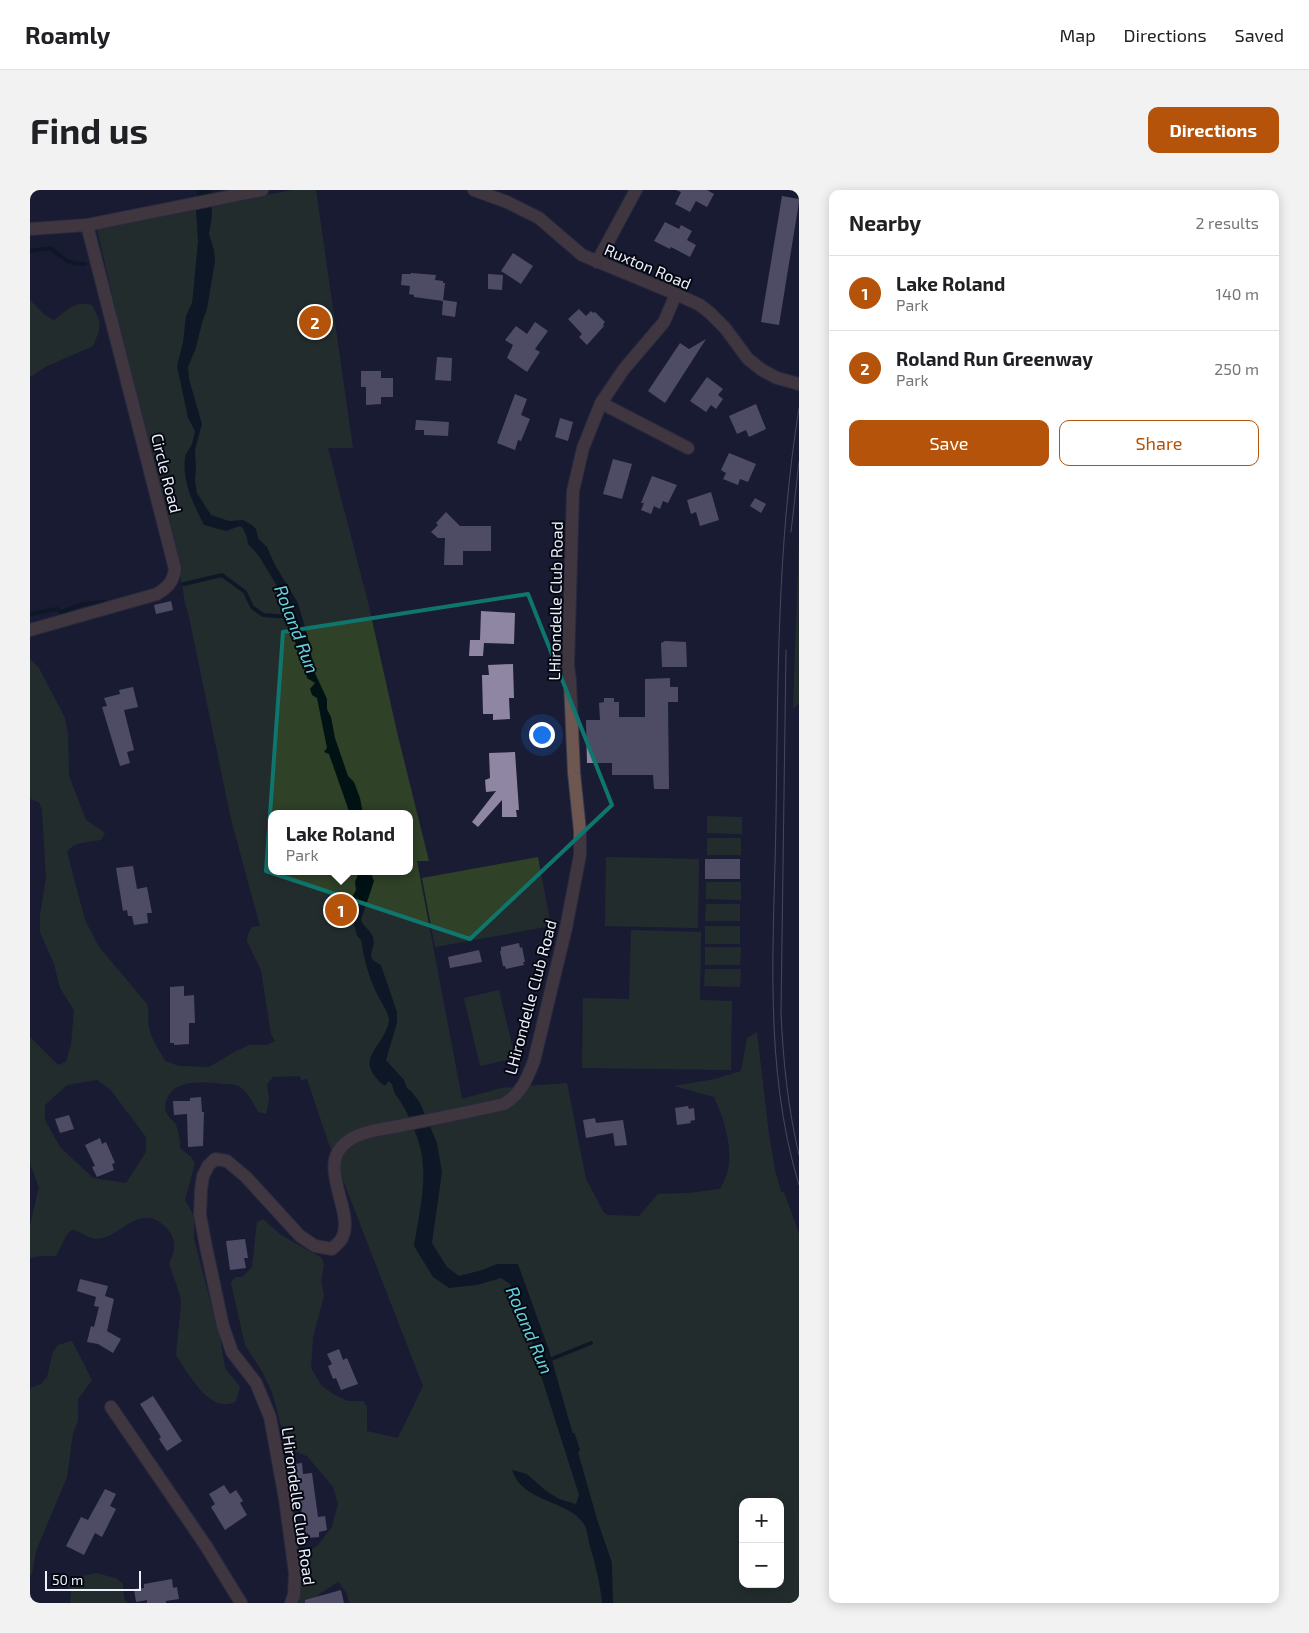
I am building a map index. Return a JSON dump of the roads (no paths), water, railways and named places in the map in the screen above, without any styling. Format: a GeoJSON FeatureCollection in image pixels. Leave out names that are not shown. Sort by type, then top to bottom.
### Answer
{"type":"FeatureCollection","features":[{"type":"Feature","properties":{"kind":"street"},"geometry":{"type":"LineString","coordinates":[[30,229],[87,225],[262,190]]}},
{"type":"Feature","properties":{"kind":"street","name":"Ruxton Road"},"geometry":{"type":"LineString","coordinates":[[474,190],[507,202],[532,214],[582,255],[700,305],[710,312],[725,328],[748,359],[762,370],[777,378],[796,383]]}},
{"type":"Feature","properties":{"kind":"street"},"geometry":{"type":"LineString","coordinates":[[597,262],[636,190]]}},
{"type":"Feature","properties":{"kind":"street","name":"Circle Road"},"geometry":{"type":"LineString","coordinates":[[30,630],[157,594],[167,588],[173,581],[175,569],[87,225]]}},
{"type":"Feature","properties":{"kind":"street","name":"LHirondelle Club Road"},"geometry":{"type":"LineString","coordinates":[[291,1603],[294,1595],[294,1573],[285,1499],[270,1417],[256,1383],[232,1352],[223,1326],[200,1215],[203,1176],[208,1166],[215,1159],[227,1161],[246,1177],[300,1236],[315,1246],[332,1249],[342,1238],[345,1223],[334,1168],[341,1147],[349,1140],[380,1130],[504,1104],[512,1099],[522,1087],[534,1061],[566,928],[577,872],[580,839],[568,665],[574,491],[583,448],[601,403],[624,369],[664,322],[676,294]]}},
{"type":"Feature","properties":{"kind":"street"},"geometry":{"type":"LineString","coordinates":[[601,403],[688,448]]}},
{"type":"Feature","properties":{"kind":"street"},"geometry":{"type":"LineString","coordinates":[[111,1407],[206,1546],[241,1603]]}},
{"type":"Feature","properties":{"kind":"water","name":"Roland Run"},"geometry":{"type":"Polygon","coordinates":[[[197,190],[211,190],[212,216],[209,234],[215,261],[207,309],[196,348],[188,367],[189,379],[202,424],[195,450],[197,493],[211,515],[229,521],[243,520],[256,529],[258,538],[267,547],[275,565],[298,603],[309,642],[314,671],[327,699],[327,709],[331,717],[335,738],[348,776],[354,782],[362,810],[349,810],[329,754],[324,752],[327,748],[317,698],[312,695],[310,689],[315,683],[307,678],[304,661],[299,655],[280,591],[259,556],[248,544],[243,528],[240,526],[226,531],[204,525],[192,500],[187,484],[185,457],[192,444],[195,431],[188,418],[177,366],[183,342],[186,316],[192,303],[198,241],[197,190]]]}},
{"type":"Feature","properties":{"kind":"water"},"geometry":{"type":"Polygon","coordinates":[[[358,875],[372,875],[374,881],[361,920],[373,937],[374,942],[371,956],[375,962],[381,965],[397,1012],[397,1023],[386,1060],[404,1080],[407,1088],[420,1103],[437,1143],[442,1172],[432,1243],[447,1267],[459,1276],[497,1264],[518,1264],[549,1350],[597,1519],[612,1563],[613,1603],[602,1603],[597,1573],[584,1524],[567,1510],[525,1489],[517,1481],[512,1470],[527,1474],[545,1490],[559,1499],[576,1504],[579,1495],[536,1360],[530,1330],[510,1284],[501,1278],[477,1285],[449,1288],[433,1277],[414,1246],[423,1188],[420,1146],[406,1110],[394,1093],[392,1084],[388,1081],[386,1085],[383,1085],[371,1069],[371,1056],[387,1028],[389,1020],[369,976],[361,940],[357,936],[349,904],[356,890],[355,882],[358,875]]]}},
{"type":"Feature","properties":{"kind":"waterway"},"geometry":{"type":"LineString","coordinates":[[30,251],[50,248],[70,262],[85,264]]}},
{"type":"Feature","properties":{"kind":"waterway"},"geometry":{"type":"LineString","coordinates":[[184,584],[222,575],[245,592],[252,607],[263,615],[293,617]]}},
{"type":"Feature","properties":{"kind":"waterway"},"geometry":{"type":"LineString","coordinates":[[30,614],[57,609],[61,612],[84,604],[106,602]]}},
{"type":"Feature","properties":{"kind":"waterway"},"geometry":{"type":"LineString","coordinates":[[549,1360],[591,1343]]}},
{"type":"Feature","properties":{"kind":"waterway","name":"Roland Run"},"geometry":{"type":"LineString","coordinates":[[573,1435],[578,1450]]}},
{"type":"Feature","properties":{"kind":"tram line"},"geometry":{"type":"LineString","coordinates":[[799,408],[786,510],[780,613],[773,958],[775,1050],[780,1095],[799,1185]]}},
{"type":"Feature","properties":{"kind":"tram line"},"geometry":{"type":"LineString","coordinates":[[791,532],[799,462]]}},
{"type":"Feature","properties":{"kind":"tram line"},"geometry":{"type":"LineString","coordinates":[[786,650],[781,1012],[787,1084],[799,1155]]}},
{"type":"Feature","properties":{"kind":"place","name":"Roland Run Greenway"},"geometry":{"type":"Point","coordinates":[315,322]}},
{"type":"Feature","properties":{"kind":"place","name":"Lake Roland"},"geometry":{"type":"Point","coordinates":[341,910]}}]}
